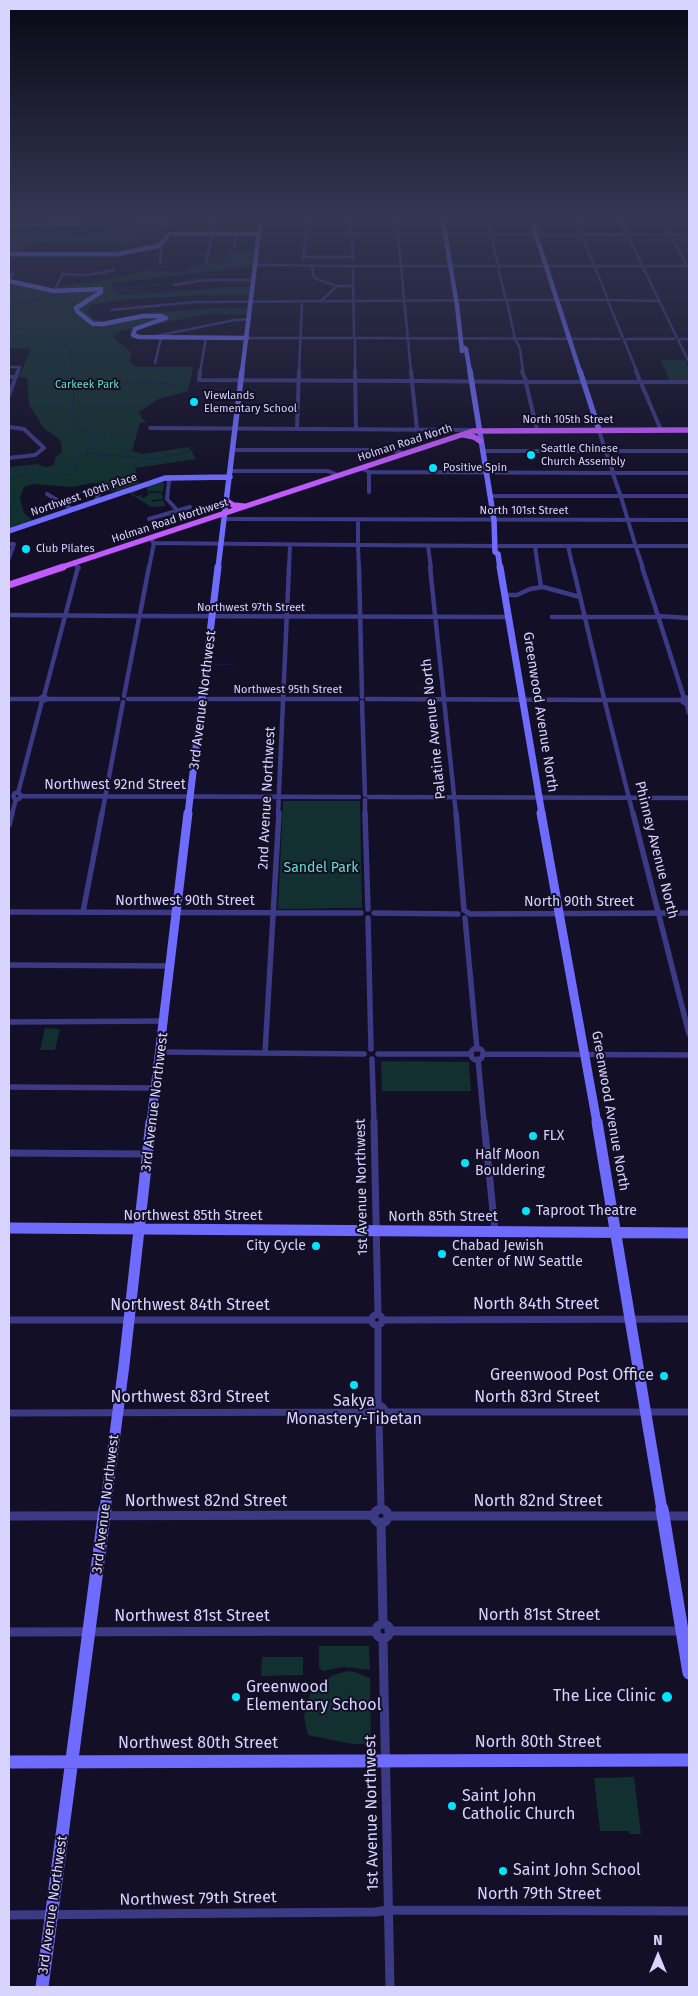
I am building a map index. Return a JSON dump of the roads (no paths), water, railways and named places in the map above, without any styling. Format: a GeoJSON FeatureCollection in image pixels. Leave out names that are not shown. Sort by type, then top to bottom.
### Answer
{"type":"FeatureCollection","features":[{"type":"Feature","properties":{"kind":"main road","name":"North 105th Street"},"geometry":{"type":"LineString","coordinates":[[478,430],[689,430]]}},
{"type":"Feature","properties":{"kind":"main road","name":"Holman Road North"},"geometry":{"type":"LineString","coordinates":[[338,475],[478,430]]}},
{"type":"Feature","properties":{"kind":"main road"},"geometry":{"type":"LineString","coordinates":[[458,436],[474,437],[480,441]]}},
{"type":"Feature","properties":{"kind":"main road","name":"Holman Road Northwest"},"geometry":{"type":"LineString","coordinates":[[9,584],[73,563],[151,541],[338,475]]}},
{"type":"Feature","properties":{"kind":"main road"},"geometry":{"type":"LineString","coordinates":[[227,501],[233,505],[246,506]]}},
{"type":"Feature","properties":{"kind":"street"},"geometry":{"type":"LineString","coordinates":[[77,309],[82,316],[93,324],[103,324],[138,316],[166,317],[165,320],[135,329],[133,334],[142,338],[689,339]]}},
{"type":"Feature","properties":{"kind":"street"},"geometry":{"type":"LineString","coordinates":[[111,310],[120,309]]}},
{"type":"Feature","properties":{"kind":"street","name":"3rd Avenue Northwest"},"geometry":{"type":"LineString","coordinates":[[42,1987],[129,1320],[138,1229],[251,309]]}},
{"type":"Feature","properties":{"kind":"street"},"geometry":{"type":"LineString","coordinates":[[297,428],[302,309]]}},
{"type":"Feature","properties":{"kind":"street"},"geometry":{"type":"LineString","coordinates":[[353,309],[356,429]]}},
{"type":"Feature","properties":{"kind":"street"},"geometry":{"type":"LineString","coordinates":[[406,309],[417,429]]}},
{"type":"Feature","properties":{"kind":"street"},"geometry":{"type":"LineString","coordinates":[[456,309],[466,373],[470,379],[494,520],[494,538],[497,546]]}},
{"type":"Feature","properties":{"kind":"street"},"geometry":{"type":"LineString","coordinates":[[509,309],[515,339],[520,348],[522,371],[537,430]]}},
{"type":"Feature","properties":{"kind":"street"},"geometry":{"type":"LineString","coordinates":[[560,309],[689,713]]}},
{"type":"Feature","properties":{"kind":"street"},"geometry":{"type":"LineString","coordinates":[[612,309],[660,430]]}},
{"type":"Feature","properties":{"kind":"street"},"geometry":{"type":"LineString","coordinates":[[663,309],[689,362]]}},
{"type":"Feature","properties":{"kind":"street"},"geometry":{"type":"LineString","coordinates":[[150,338],[235,320],[250,319]]}},
{"type":"Feature","properties":{"kind":"street"},"geometry":{"type":"LineString","coordinates":[[156,363],[162,338]]}},
{"type":"Feature","properties":{"kind":"street"},"geometry":{"type":"LineString","coordinates":[[206,338],[199,380],[412,381],[470,379],[526,382],[689,382]]}},
{"type":"Feature","properties":{"kind":"street"},"geometry":{"type":"LineString","coordinates":[[9,367],[20,367],[9,395]]}},
{"type":"Feature","properties":{"kind":"street"},"geometry":{"type":"LineString","coordinates":[[9,377],[16,377]]}},
{"type":"Feature","properties":{"kind":"street"},"geometry":{"type":"LineString","coordinates":[[9,427],[24,429],[44,448],[35,455],[9,458]]}},
{"type":"Feature","properties":{"kind":"street","name":"North 105th Street"},"geometry":{"type":"LineString","coordinates":[[150,428],[478,430]]}},
{"type":"Feature","properties":{"kind":"street"},"geometry":{"type":"LineString","coordinates":[[448,429],[460,431],[458,436]]}},
{"type":"Feature","properties":{"kind":"street"},"geometry":{"type":"LineString","coordinates":[[233,450],[393,450],[404,454]]}},
{"type":"Feature","properties":{"kind":"street"},"geometry":{"type":"LineString","coordinates":[[482,451],[689,451]]}},
{"type":"Feature","properties":{"kind":"street"},"geometry":{"type":"LineString","coordinates":[[361,468],[369,472],[689,473]]}},
{"type":"Feature","properties":{"kind":"street"},"geometry":{"type":"LineString","coordinates":[[231,474],[328,471],[338,475]]}},
{"type":"Feature","properties":{"kind":"street"},"geometry":{"type":"LineString","coordinates":[[369,472],[369,492]]}},
{"type":"Feature","properties":{"kind":"street","name":"Northwest 100th Place"},"geometry":{"type":"LineString","coordinates":[[9,531],[166,478],[231,474]]}},
{"type":"Feature","properties":{"kind":"street"},"geometry":{"type":"LineString","coordinates":[[166,478],[168,480],[167,499],[177,510]]}},
{"type":"Feature","properties":{"kind":"street"},"geometry":{"type":"LineString","coordinates":[[96,501],[102,484]]}},
{"type":"Feature","properties":{"kind":"street"},"geometry":{"type":"LineString","coordinates":[[47,494],[72,509]]}},
{"type":"Feature","properties":{"kind":"street"},"geometry":{"type":"LineString","coordinates":[[490,496],[689,496]]}},
{"type":"Feature","properties":{"kind":"street"},"geometry":{"type":"LineString","coordinates":[[149,519],[190,507]]}},
{"type":"Feature","properties":{"kind":"street","name":"North 101st Street"},"geometry":{"type":"LineString","coordinates":[[225,516],[358,520],[689,520]]}},
{"type":"Feature","properties":{"kind":"street"},"geometry":{"type":"LineString","coordinates":[[358,520],[368,909]]}},
{"type":"Feature","properties":{"kind":"street"},"geometry":{"type":"LineString","coordinates":[[83,912],[139,616],[151,541],[290,545],[689,546]]}},
{"type":"Feature","properties":{"kind":"street"},"geometry":{"type":"LineString","coordinates":[[9,544],[14,544],[9,558]]}},
{"type":"Feature","properties":{"kind":"street","name":"2nd Avenue Northwest"},"geometry":{"type":"LineString","coordinates":[[265,1053],[284,699],[290,545]]}},
{"type":"Feature","properties":{"kind":"street","name":"Palatine Avenue North"},"geometry":{"type":"LineString","coordinates":[[428,546],[448,725],[461,912]]}},
{"type":"Feature","properties":{"kind":"street","name":"Greenwood Avenue North"},"geometry":{"type":"LineString","coordinates":[[497,546],[495,552],[498,554],[539,797],[617,1232],[662,1516],[686,1631],[689,1673]]}},
{"type":"Feature","properties":{"kind":"street"},"geometry":{"type":"LineString","coordinates":[[535,546],[541,587]]}},
{"type":"Feature","properties":{"kind":"street","name":"Phinney Avenue North"},"geometry":{"type":"LineString","coordinates":[[568,546],[604,700],[689,1034]]}},
{"type":"Feature","properties":{"kind":"street"},"geometry":{"type":"LineString","coordinates":[[9,825],[15,796],[79,568],[73,563]]}},
{"type":"Feature","properties":{"kind":"street"},"geometry":{"type":"LineString","coordinates":[[505,595],[517,595],[530,589],[541,587],[556,589],[580,597]]}},
{"type":"Feature","properties":{"kind":"street","name":"Northwest 97th Street"},"geometry":{"type":"LineString","coordinates":[[9,616],[509,617]]}},
{"type":"Feature","properties":{"kind":"street"},"geometry":{"type":"LineString","coordinates":[[552,617],[689,618]]}},
{"type":"Feature","properties":{"kind":"street","name":"Northwest 95th Street"},"geometry":{"type":"LineString","coordinates":[[9,699],[686,700]]}},
{"type":"Feature","properties":{"kind":"street","name":"Northwest 92nd Street"},"geometry":{"type":"LineString","coordinates":[[15,796],[689,798]]}},
{"type":"Feature","properties":{"kind":"street"},"geometry":{"type":"LineString","coordinates":[[368,909],[361,913],[362,916],[368,918],[373,916],[374,913]]}},
{"type":"Feature","properties":{"kind":"street"},"geometry":{"type":"LineString","coordinates":[[368,909],[374,913],[461,912],[467,916],[477,1049]]}},
{"type":"Feature","properties":{"kind":"street","name":"Northwest 90th Street"},"geometry":{"type":"LineString","coordinates":[[9,912],[361,913]]}},
{"type":"Feature","properties":{"kind":"street","name":"North 90th Street"},"geometry":{"type":"LineString","coordinates":[[467,916],[689,913]]}},
{"type":"Feature","properties":{"kind":"street"},"geometry":{"type":"LineString","coordinates":[[368,918],[371,1048]]}},
{"type":"Feature","properties":{"kind":"street"},"geometry":{"type":"LineString","coordinates":[[9,966],[171,966]]}},
{"type":"Feature","properties":{"kind":"street"},"geometry":{"type":"LineString","coordinates":[[9,1022],[165,1021]]}},
{"type":"Feature","properties":{"kind":"street"},"geometry":{"type":"LineString","coordinates":[[364,1054],[366,1050],[371,1048]]}},
{"type":"Feature","properties":{"kind":"street"},"geometry":{"type":"LineString","coordinates":[[371,1048],[377,1051],[378,1054]]}},
{"type":"Feature","properties":{"kind":"street"},"geometry":{"type":"LineString","coordinates":[[470,1054],[472,1050],[477,1049],[482,1050],[485,1054],[689,1055]]}},
{"type":"Feature","properties":{"kind":"street"},"geometry":{"type":"LineString","coordinates":[[160,1052],[364,1054]]}},
{"type":"Feature","properties":{"kind":"street"},"geometry":{"type":"LineString","coordinates":[[364,1054],[366,1058],[372,1059],[378,1054],[470,1054],[478,1060]]}},
{"type":"Feature","properties":{"kind":"street"},"geometry":{"type":"LineString","coordinates":[[478,1060],[483,1058],[485,1054]]}},
{"type":"Feature","properties":{"kind":"street","name":"1st Avenue Northwest"},"geometry":{"type":"LineString","coordinates":[[372,1059],[378,1314]]}},
{"type":"Feature","properties":{"kind":"street"},"geometry":{"type":"LineString","coordinates":[[478,1060],[495,1231]]}},
{"type":"Feature","properties":{"kind":"street"},"geometry":{"type":"LineString","coordinates":[[9,1087],[156,1088]]}},
{"type":"Feature","properties":{"kind":"street"},"geometry":{"type":"LineString","coordinates":[[9,1154],[148,1154]]}},
{"type":"Feature","properties":{"kind":"street","name":"Northwest 85th Street"},"geometry":{"type":"LineString","coordinates":[[9,1228],[377,1231]]}},
{"type":"Feature","properties":{"kind":"street","name":"North 85th Street"},"geometry":{"type":"LineString","coordinates":[[377,1231],[689,1233]]}},
{"type":"Feature","properties":{"kind":"street"},"geometry":{"type":"LineString","coordinates":[[378,1406],[381,1323],[383,1317],[378,1314],[372,1316],[371,1320],[374,1324],[381,1323]]}},
{"type":"Feature","properties":{"kind":"street","name":"North 84th Street"},"geometry":{"type":"LineString","coordinates":[[381,1323],[689,1319]]}},
{"type":"Feature","properties":{"kind":"street","name":"Northwest 84th Street"},"geometry":{"type":"LineString","coordinates":[[9,1320],[371,1320]]}},
{"type":"Feature","properties":{"kind":"street"},"geometry":{"type":"LineString","coordinates":[[378,1406],[384,1408],[386,1412],[384,1417],[379,1419],[374,1418],[371,1412],[373,1408],[378,1406]]}},
{"type":"Feature","properties":{"kind":"street","name":"Northwest 83rd Street"},"geometry":{"type":"LineString","coordinates":[[9,1413],[371,1412]]}},
{"type":"Feature","properties":{"kind":"street","name":"North 83rd Street"},"geometry":{"type":"LineString","coordinates":[[386,1412],[689,1412]]}},
{"type":"Feature","properties":{"kind":"street"},"geometry":{"type":"LineString","coordinates":[[379,1419],[382,1509],[388,1516],[386,1520],[381,1522],[375,1520],[374,1515],[377,1510],[382,1509]]}},
{"type":"Feature","properties":{"kind":"street","name":"Northwest 82nd Street"},"geometry":{"type":"LineString","coordinates":[[9,1516],[374,1515]]}},
{"type":"Feature","properties":{"kind":"street","name":"North 82nd Street"},"geometry":{"type":"LineString","coordinates":[[388,1516],[689,1516]]}},
{"type":"Feature","properties":{"kind":"street"},"geometry":{"type":"LineString","coordinates":[[381,1522],[382,1624],[376,1631],[378,1636],[386,1635],[387,1626],[382,1624]]}},
{"type":"Feature","properties":{"kind":"street","name":"Northwest 81st Street"},"geometry":{"type":"LineString","coordinates":[[9,1632],[376,1631]]}},
{"type":"Feature","properties":{"kind":"street","name":"North 81st Street"},"geometry":{"type":"LineString","coordinates":[[386,1635],[686,1631]]}},
{"type":"Feature","properties":{"kind":"street","name":"1st Avenue Northwest"},"geometry":{"type":"LineString","coordinates":[[386,1635],[390,1987]]}},
{"type":"Feature","properties":{"kind":"street","name":"North 80th Street"},"geometry":{"type":"LineString","coordinates":[[387,1761],[689,1760]]}},
{"type":"Feature","properties":{"kind":"street","name":"Northwest 80th Street"},"geometry":{"type":"LineString","coordinates":[[9,1762],[387,1761]]}},
{"type":"Feature","properties":{"kind":"street","name":"North 79th Street"},"geometry":{"type":"LineString","coordinates":[[388,1910],[689,1911]]}},
{"type":"Feature","properties":{"kind":"street","name":"Northwest 79th Street"},"geometry":{"type":"LineString","coordinates":[[9,1915],[375,1912],[388,1910]]}},
{"type":"Feature","properties":{"kind":"waterway"},"geometry":{"type":"LineString","coordinates":[[9,326],[53,337],[65,345],[72,355],[71,368],[74,372],[67,378],[77,385],[74,389],[73,405],[70,408],[78,417],[77,428],[106,439],[88,450],[87,455],[76,462],[77,468],[68,475],[20,475],[12,478],[9,482]]}},
{"type":"Feature","properties":{"kind":"waterway"},"geometry":{"type":"LineString","coordinates":[[75,381],[122,384],[146,382],[182,386]]}},
{"type":"Feature","properties":{"kind":"waterway"},"geometry":{"type":"LineString","coordinates":[[88,453],[149,459],[161,458],[166,455],[178,455],[185,451],[195,450]]}},
{"type":"Feature","properties":{"kind":"waterway"},"geometry":{"type":"LineString","coordinates":[[9,503],[13,511],[9,518]]}},
{"type":"Feature","properties":{"kind":"waterway"},"geometry":{"type":"LineString","coordinates":[[215,665],[234,664]]}},
{"type":"Feature","properties":{"kind":"place","name":"Viewlands Elementary School"},"geometry":{"type":"Point","coordinates":[194,402]}},
{"type":"Feature","properties":{"kind":"place","name":"Seattle Chinese Church Assembly"},"geometry":{"type":"Point","coordinates":[531,455]}},
{"type":"Feature","properties":{"kind":"place","name":"Positive Spin"},"geometry":{"type":"Point","coordinates":[433,468]}},
{"type":"Feature","properties":{"kind":"place","name":"Club Pilates"},"geometry":{"type":"Point","coordinates":[26,549]}},
{"type":"Feature","properties":{"kind":"place","name":"FLX"},"geometry":{"type":"Point","coordinates":[533,1136]}},
{"type":"Feature","properties":{"kind":"place","name":"Half Moon Bouldering"},"geometry":{"type":"Point","coordinates":[465,1163]}},
{"type":"Feature","properties":{"kind":"place","name":"Taproot Theatre"},"geometry":{"type":"Point","coordinates":[526,1211]}},
{"type":"Feature","properties":{"kind":"place","name":"City Cycle"},"geometry":{"type":"Point","coordinates":[316,1246]}},
{"type":"Feature","properties":{"kind":"place","name":"Chabad Jewish Center of NW Seattle"},"geometry":{"type":"Point","coordinates":[442,1254]}},
{"type":"Feature","properties":{"kind":"place","name":"Greenwood Post Office"},"geometry":{"type":"Point","coordinates":[664,1376]}},
{"type":"Feature","properties":{"kind":"place","name":"Sakya Monastery-Tibetan"},"geometry":{"type":"Point","coordinates":[354,1385]}},
{"type":"Feature","properties":{"kind":"place","name":"Greenwood Elementary School"},"geometry":{"type":"Point","coordinates":[236,1697]}},
{"type":"Feature","properties":{"kind":"place","name":"The Lice Clinic"},"geometry":{"type":"Point","coordinates":[667,1697]}},
{"type":"Feature","properties":{"kind":"place","name":"Saint John Catholic Church"},"geometry":{"type":"Point","coordinates":[452,1806]}},
{"type":"Feature","properties":{"kind":"place","name":"Saint John School"},"geometry":{"type":"Point","coordinates":[503,1871]}},
{"type":"Feature","properties":{"kind":"park label","name":"Carkeek Park"},"geometry":{"type":"Point","coordinates":[87,385]}},
{"type":"Feature","properties":{"kind":"park label","name":"Sandel Park"},"geometry":{"type":"Point","coordinates":[321,868]}}]}
